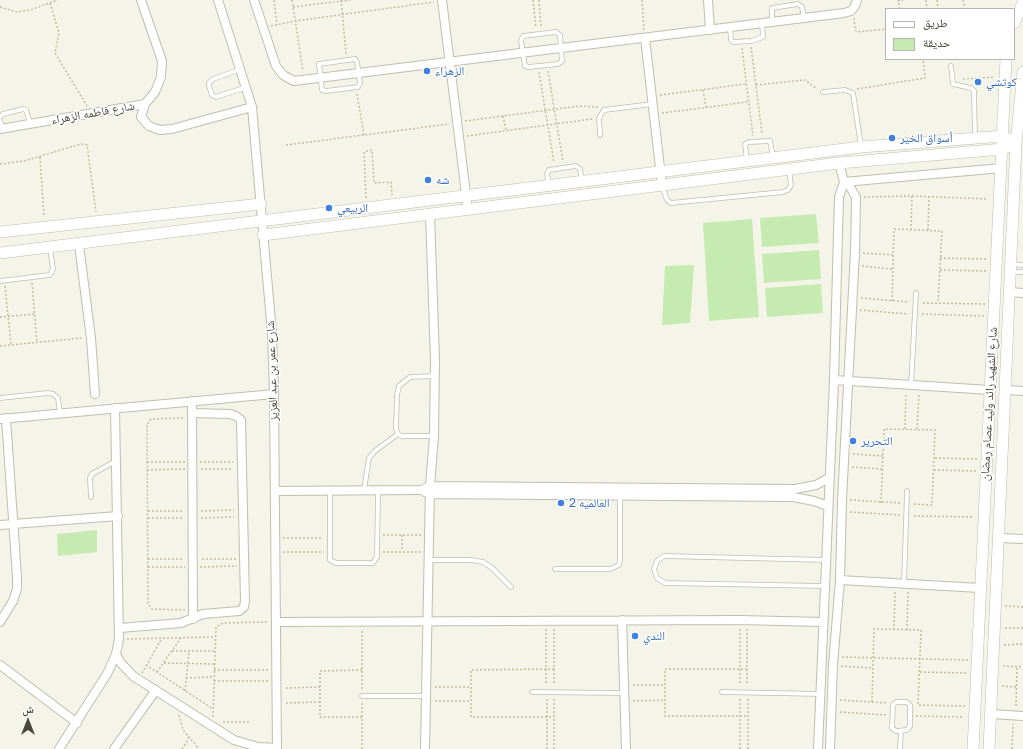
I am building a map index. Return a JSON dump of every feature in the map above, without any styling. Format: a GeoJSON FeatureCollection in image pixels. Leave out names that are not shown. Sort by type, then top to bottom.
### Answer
{"type":"FeatureCollection","features":[{"type":"Feature","properties":{"kind":"street","name":"شارع فاطمه الزهراء"},"geometry":{"type":"LineString","coordinates":[[1,126],[30,124],[145,104],[155,92],[161,77],[162,61],[142,0]]}},
{"type":"Feature","properties":{"kind":"street","name":"شارع عمر بن عبد العزيز"},"geometry":{"type":"LineString","coordinates":[[218,0],[242,69],[252,107],[272,334],[276,552],[277,748]]}},
{"type":"Feature","properties":{"kind":"street"},"geometry":{"type":"LineString","coordinates":[[254,0],[276,66],[283,75],[294,81],[804,18],[851,11],[856,6],[857,0]]}},
{"type":"Feature","properties":{"kind":"street"},"geometry":{"type":"LineString","coordinates":[[708,0],[710,30]]}},
{"type":"Feature","properties":{"kind":"street"},"geometry":{"type":"LineString","coordinates":[[442,1],[468,210]]}},
{"type":"Feature","properties":{"kind":"street"},"geometry":{"type":"LineString","coordinates":[[1015,21],[1023,1]]}},
{"type":"Feature","properties":{"kind":"street"},"geometry":{"type":"LineString","coordinates":[[645,38],[662,185]]}},
{"type":"Feature","properties":{"kind":"street","name":"شارع الشهيد رائد وليد عصام رمضان"},"geometry":{"type":"LineString","coordinates":[[972,749],[993,316],[1002,168],[1006,60]]}},
{"type":"Feature","properties":{"kind":"street","name":"شارع الشهيد رائد وليد عصام رمضان"},"geometry":{"type":"LineString","coordinates":[[989,749],[1007,390],[1011,268],[1020,143],[1023,72]]}},
{"type":"Feature","properties":{"kind":"street"},"geometry":{"type":"LineString","coordinates":[[145,104],[142,117],[149,126],[160,130],[172,129],[252,107]]}},
{"type":"Feature","properties":{"kind":"street"},"geometry":{"type":"LineString","coordinates":[[0,253],[861,147],[974,136],[1003,136],[1020,143]]}},
{"type":"Feature","properties":{"kind":"street"},"geometry":{"type":"LineString","coordinates":[[263,235],[839,163],[1002,148],[1020,143]]}},
{"type":"Feature","properties":{"kind":"street"},"geometry":{"type":"LineString","coordinates":[[861,147],[862,161]]}},
{"type":"Feature","properties":{"kind":"street"},"geometry":{"type":"LineString","coordinates":[[830,749],[834,661],[840,580],[842,500],[853,297],[856,197],[852,190],[844,182],[839,163]]}},
{"type":"Feature","properties":{"kind":"street"},"geometry":{"type":"LineString","coordinates":[[844,182],[1002,168]]}},
{"type":"Feature","properties":{"kind":"street"},"geometry":{"type":"LineString","coordinates":[[818,749],[834,380],[839,197],[844,182]]}},
{"type":"Feature","properties":{"kind":"street"},"geometry":{"type":"LineString","coordinates":[[0,232],[261,204]]}},
{"type":"Feature","properties":{"kind":"street"},"geometry":{"type":"LineString","coordinates":[[424,749],[428,556],[430,490],[434,436],[435,376],[430,214]]}},
{"type":"Feature","properties":{"kind":"street"},"geometry":{"type":"LineString","coordinates":[[79,244],[91,338],[95,394]]}},
{"type":"Feature","properties":{"kind":"street"},"geometry":{"type":"LineString","coordinates":[[1010,292],[1023,293]]}},
{"type":"Feature","properties":{"kind":"street"},"geometry":{"type":"LineString","coordinates":[[834,380],[990,390]]}},
{"type":"Feature","properties":{"kind":"street"},"geometry":{"type":"LineString","coordinates":[[1007,390],[1023,392]]}},
{"type":"Feature","properties":{"kind":"street"},"geometry":{"type":"LineString","coordinates":[[0,622],[13,601],[17,589],[14,524],[3,418],[274,394]]}},
{"type":"Feature","properties":{"kind":"street"},"geometry":{"type":"LineString","coordinates":[[192,401],[193,619]]}},
{"type":"Feature","properties":{"kind":"street"},"geometry":{"type":"LineString","coordinates":[[59,749],[107,674],[116,654],[119,639],[115,408]]}},
{"type":"Feature","properties":{"kind":"street"},"geometry":{"type":"LineString","coordinates":[[120,628],[181,623],[203,614],[239,611],[244,607],[241,420],[230,414],[192,416]]}},
{"type":"Feature","properties":{"kind":"street"},"geometry":{"type":"LineString","coordinates":[[620,492],[795,489],[816,485],[829,478]]}},
{"type":"Feature","properties":{"kind":"street"},"geometry":{"type":"LineString","coordinates":[[275,491],[430,490],[620,492],[793,497],[814,501],[828,506]]}},
{"type":"Feature","properties":{"kind":"street"},"geometry":{"type":"LineString","coordinates":[[0,525],[118,516]]}},
{"type":"Feature","properties":{"kind":"street"},"geometry":{"type":"LineString","coordinates":[[1000,538],[1023,539]]}},
{"type":"Feature","properties":{"kind":"street"},"geometry":{"type":"LineString","coordinates":[[840,580],[980,588]]}},
{"type":"Feature","properties":{"kind":"street"},"geometry":{"type":"LineString","coordinates":[[276,622],[622,620],[744,620],[823,622]]}},
{"type":"Feature","properties":{"kind":"street"},"geometry":{"type":"LineString","coordinates":[[622,620],[626,749]]}},
{"type":"Feature","properties":{"kind":"street"},"geometry":{"type":"LineString","coordinates":[[116,654],[126,670],[138,679],[180,706],[213,724],[234,740],[246,745],[277,748]]}},
{"type":"Feature","properties":{"kind":"street"},"geometry":{"type":"LineString","coordinates":[[0,665],[77,723]]}},
{"type":"Feature","properties":{"kind":"street"},"geometry":{"type":"LineString","coordinates":[[114,749],[156,690]]}},
{"type":"Feature","properties":{"kind":"street"},"geometry":{"type":"LineString","coordinates":[[991,714],[1017,716]]}},
{"type":"Feature","properties":{"kind":"lane"},"geometry":{"type":"LineString","coordinates":[[772,22],[772,8],[798,4],[802,7],[804,18]]}},
{"type":"Feature","properties":{"kind":"lane"},"geometry":{"type":"LineString","coordinates":[[730,27],[732,42],[741,42],[763,37],[762,23]]}},
{"type":"Feature","properties":{"kind":"lane"},"geometry":{"type":"LineString","coordinates":[[558,34],[561,48],[562,61],[547,65],[529,67],[525,66],[521,41],[523,36],[558,34]]}},
{"type":"Feature","properties":{"kind":"lane"},"geometry":{"type":"LineString","coordinates":[[356,60],[358,72],[360,83],[356,88],[324,92],[321,88],[319,66],[321,63],[356,60]]}},
{"type":"Feature","properties":{"kind":"lane"},"geometry":{"type":"LineString","coordinates":[[951,66],[952,80],[956,86],[971,88],[974,91],[974,136]]}},
{"type":"Feature","properties":{"kind":"lane"},"geometry":{"type":"LineString","coordinates":[[242,69],[213,79],[209,83],[209,86],[212,95],[216,97],[247,87]]}},
{"type":"Feature","properties":{"kind":"lane"},"geometry":{"type":"LineString","coordinates":[[823,92],[850,90],[853,93],[861,147]]}},
{"type":"Feature","properties":{"kind":"lane"},"geometry":{"type":"LineString","coordinates":[[600,135],[598,118],[604,110],[652,100]]}},
{"type":"Feature","properties":{"kind":"lane"},"geometry":{"type":"LineString","coordinates":[[0,117],[3,114],[24,109],[26,110],[30,124]]}},
{"type":"Feature","properties":{"kind":"lane"},"geometry":{"type":"LineString","coordinates":[[747,160],[745,144],[763,140],[770,141],[773,157]]}},
{"type":"Feature","properties":{"kind":"lane"},"geometry":{"type":"LineString","coordinates":[[549,185],[548,172],[555,169],[579,167],[582,181]]}},
{"type":"Feature","properties":{"kind":"lane"},"geometry":{"type":"LineString","coordinates":[[662,185],[667,200],[671,203],[783,192],[788,190],[791,185],[790,169]]}},
{"type":"Feature","properties":{"kind":"lane"},"geometry":{"type":"LineString","coordinates":[[2,280],[46,276],[52,273],[50,248]]}},
{"type":"Feature","properties":{"kind":"lane"},"geometry":{"type":"LineString","coordinates":[[1011,268],[1023,265]]}},
{"type":"Feature","properties":{"kind":"lane"},"geometry":{"type":"LineString","coordinates":[[1011,268],[1023,272]]}},
{"type":"Feature","properties":{"kind":"lane"},"geometry":{"type":"LineString","coordinates":[[912,386],[916,293]]}},
{"type":"Feature","properties":{"kind":"lane"},"geometry":{"type":"LineString","coordinates":[[398,434],[397,395],[399,386],[410,377],[435,376]]}},
{"type":"Feature","properties":{"kind":"lane"},"geometry":{"type":"LineString","coordinates":[[0,398],[48,393],[54,394],[58,398],[60,413]]}},
{"type":"Feature","properties":{"kind":"lane"},"geometry":{"type":"LineString","coordinates":[[398,434],[404,437],[434,436]]}},
{"type":"Feature","properties":{"kind":"lane"},"geometry":{"type":"LineString","coordinates":[[364,490],[370,458],[375,452],[398,434]]}},
{"type":"Feature","properties":{"kind":"lane"},"geometry":{"type":"LineString","coordinates":[[91,497],[90,478],[92,474],[116,461]]}},
{"type":"Feature","properties":{"kind":"lane"},"geometry":{"type":"LineString","coordinates":[[330,491],[330,560],[333,562],[369,563],[376,561],[378,490]]}},
{"type":"Feature","properties":{"kind":"lane"},"geometry":{"type":"LineString","coordinates":[[903,584],[907,491]]}},
{"type":"Feature","properties":{"kind":"lane"},"geometry":{"type":"LineString","coordinates":[[555,569],[610,569],[618,565],[620,560],[620,492]]}},
{"type":"Feature","properties":{"kind":"lane"},"geometry":{"type":"LineString","coordinates":[[428,556],[483,562],[492,568],[511,587]]}},
{"type":"Feature","properties":{"kind":"lane"},"geometry":{"type":"LineString","coordinates":[[824,586],[664,583],[657,578],[654,569],[656,561],[664,556],[826,560]]}},
{"type":"Feature","properties":{"kind":"lane"},"geometry":{"type":"LineString","coordinates":[[532,692],[624,693]]}},
{"type":"Feature","properties":{"kind":"lane"},"geometry":{"type":"LineString","coordinates":[[722,692],[821,694]]}},
{"type":"Feature","properties":{"kind":"lane"},"geometry":{"type":"LineString","coordinates":[[362,696],[426,695]]}},
{"type":"Feature","properties":{"kind":"lane"},"geometry":{"type":"LineString","coordinates":[[908,702],[910,705],[910,728],[907,730],[892,728],[894,703],[908,702]]}},
{"type":"Feature","properties":{"kind":"lane"},"geometry":{"type":"LineString","coordinates":[[900,749],[901,730]]}},
{"type":"Feature","properties":{"kind":"path"},"geometry":{"type":"LineString","coordinates":[[0,7],[17,12],[30,10],[58,0]]}},
{"type":"Feature","properties":{"kind":"path"},"geometry":{"type":"LineString","coordinates":[[274,0],[277,25]]}},
{"type":"Feature","properties":{"kind":"path"},"geometry":{"type":"LineString","coordinates":[[292,0],[305,80]]}},
{"type":"Feature","properties":{"kind":"path"},"geometry":{"type":"LineString","coordinates":[[293,7],[350,0]]}},
{"type":"Feature","properties":{"kind":"path"},"geometry":{"type":"LineString","coordinates":[[534,0],[539,34]]}},
{"type":"Feature","properties":{"kind":"path"},"geometry":{"type":"LineString","coordinates":[[538,0],[539,34]]}},
{"type":"Feature","properties":{"kind":"path"},"geometry":{"type":"LineString","coordinates":[[642,0],[645,38]]}},
{"type":"Feature","properties":{"kind":"path"},"geometry":{"type":"LineString","coordinates":[[900,8],[898,1],[903,0]]}},
{"type":"Feature","properties":{"kind":"path"},"geometry":{"type":"LineString","coordinates":[[341,1],[347,60]]}},
{"type":"Feature","properties":{"kind":"path"},"geometry":{"type":"LineString","coordinates":[[263,27],[295,21],[442,1]]}},
{"type":"Feature","properties":{"kind":"path"},"geometry":{"type":"LineString","coordinates":[[50,3],[59,33],[55,53],[91,113]]}},
{"type":"Feature","properties":{"kind":"path"},"geometry":{"type":"LineString","coordinates":[[851,11],[856,31],[885,29]]}},
{"type":"Feature","properties":{"kind":"path"},"geometry":{"type":"LineString","coordinates":[[751,40],[763,140]]}},
{"type":"Feature","properties":{"kind":"path"},"geometry":{"type":"LineString","coordinates":[[741,42],[753,142]]}},
{"type":"Feature","properties":{"kind":"path"},"geometry":{"type":"LineString","coordinates":[[853,93],[859,88],[925,78],[923,60]]}},
{"type":"Feature","properties":{"kind":"path"},"geometry":{"type":"LineString","coordinates":[[547,65],[564,168]]}},
{"type":"Feature","properties":{"kind":"path"},"geometry":{"type":"LineString","coordinates":[[538,66],[555,169]]}},
{"type":"Feature","properties":{"kind":"path"},"geometry":{"type":"LineString","coordinates":[[952,80],[1005,76]]}},
{"type":"Feature","properties":{"kind":"path"},"geometry":{"type":"LineString","coordinates":[[756,85],[805,80],[823,92]]}},
{"type":"Feature","properties":{"kind":"path"},"geometry":{"type":"LineString","coordinates":[[652,100],[703,90],[746,84]]}},
{"type":"Feature","properties":{"kind":"path"},"geometry":{"type":"LineString","coordinates":[[356,88],[364,135]]}},
{"type":"Feature","properties":{"kind":"path"},"geometry":{"type":"LineString","coordinates":[[703,90],[706,108]]}},
{"type":"Feature","properties":{"kind":"path"},"geometry":{"type":"LineString","coordinates":[[654,114],[748,102]]}},
{"type":"Feature","properties":{"kind":"path"},"geometry":{"type":"LineString","coordinates":[[286,145],[587,105],[604,110]]}},
{"type":"Feature","properties":{"kind":"path"},"geometry":{"type":"LineString","coordinates":[[503,116],[506,131]]}},
{"type":"Feature","properties":{"kind":"path"},"geometry":{"type":"LineString","coordinates":[[459,137],[598,118]]}},
{"type":"Feature","properties":{"kind":"path"},"geometry":{"type":"LineString","coordinates":[[0,164],[24,162],[81,144],[87,145],[97,221]]}},
{"type":"Feature","properties":{"kind":"path"},"geometry":{"type":"LineString","coordinates":[[366,208],[364,152],[372,150],[374,183],[390,182],[394,205]]}},
{"type":"Feature","properties":{"kind":"path"},"geometry":{"type":"LineString","coordinates":[[40,156],[45,227]]}},
{"type":"Feature","properties":{"kind":"path"},"geometry":{"type":"LineString","coordinates":[[856,197],[912,196],[1000,199]]}},
{"type":"Feature","properties":{"kind":"path"},"geometry":{"type":"LineString","coordinates":[[911,230],[912,196]]}},
{"type":"Feature","properties":{"kind":"path"},"geometry":{"type":"LineString","coordinates":[[928,197],[928,230]]}},
{"type":"Feature","properties":{"kind":"path"},"geometry":{"type":"LineString","coordinates":[[892,301],[894,229],[928,230],[942,231],[938,303]]}},
{"type":"Feature","properties":{"kind":"path"},"geometry":{"type":"LineString","coordinates":[[855,252],[893,255]]}},
{"type":"Feature","properties":{"kind":"path"},"geometry":{"type":"LineString","coordinates":[[940,258],[996,259]]}},
{"type":"Feature","properties":{"kind":"path"},"geometry":{"type":"LineString","coordinates":[[854,266],[893,268]]}},
{"type":"Feature","properties":{"kind":"path"},"geometry":{"type":"LineString","coordinates":[[940,270],[996,271]]}},
{"type":"Feature","properties":{"kind":"path"},"geometry":{"type":"LineString","coordinates":[[31,278],[38,343]]}},
{"type":"Feature","properties":{"kind":"path"},"geometry":{"type":"LineString","coordinates":[[2,280],[11,345]]}},
{"type":"Feature","properties":{"kind":"path"},"geometry":{"type":"LineString","coordinates":[[853,297],[892,301],[994,304]]}},
{"type":"Feature","properties":{"kind":"path"},"geometry":{"type":"LineString","coordinates":[[852,309],[915,314],[993,316]]}},
{"type":"Feature","properties":{"kind":"path"},"geometry":{"type":"LineString","coordinates":[[0,318],[35,314]]}},
{"type":"Feature","properties":{"kind":"path"},"geometry":{"type":"LineString","coordinates":[[0,346],[91,338]]}},
{"type":"Feature","properties":{"kind":"path"},"geometry":{"type":"LineString","coordinates":[[905,429],[912,386]]}},
{"type":"Feature","properties":{"kind":"path"},"geometry":{"type":"LineString","coordinates":[[912,386],[917,430]]}},
{"type":"Feature","properties":{"kind":"path"},"geometry":{"type":"LineString","coordinates":[[192,416],[151,419],[147,424],[148,604],[152,609],[193,610]]}},
{"type":"Feature","properties":{"kind":"path"},"geometry":{"type":"LineString","coordinates":[[842,500],[881,502],[932,504],[935,430],[884,428],[881,502]]}},
{"type":"Feature","properties":{"kind":"path"},"geometry":{"type":"LineString","coordinates":[[844,454],[883,456]]}},
{"type":"Feature","properties":{"kind":"path"},"geometry":{"type":"LineString","coordinates":[[934,458],[987,459]]}},
{"type":"Feature","properties":{"kind":"path"},"geometry":{"type":"LineString","coordinates":[[844,466],[882,469]]}},
{"type":"Feature","properties":{"kind":"path"},"geometry":{"type":"LineString","coordinates":[[934,470],[986,471]]}},
{"type":"Feature","properties":{"kind":"path"},"geometry":{"type":"LineString","coordinates":[[377,535],[429,535]]}},
{"type":"Feature","properties":{"kind":"path"},"geometry":{"type":"LineString","coordinates":[[402,535],[402,552]]}},
{"type":"Feature","properties":{"kind":"path"},"geometry":{"type":"LineString","coordinates":[[275,538],[329,538]]}},
{"type":"Feature","properties":{"kind":"path"},"geometry":{"type":"LineString","coordinates":[[276,552],[329,552]]}},
{"type":"Feature","properties":{"kind":"path"},"geometry":{"type":"LineString","coordinates":[[377,552],[402,552],[428,556]]}},
{"type":"Feature","properties":{"kind":"path"},"geometry":{"type":"LineString","coordinates":[[894,630],[903,584]]}},
{"type":"Feature","properties":{"kind":"path"},"geometry":{"type":"LineString","coordinates":[[903,584],[907,630]]}},
{"type":"Feature","properties":{"kind":"path"},"geometry":{"type":"LineString","coordinates":[[996,606],[1023,606]]}},
{"type":"Feature","properties":{"kind":"path"},"geometry":{"type":"LineString","coordinates":[[740,749],[740,669],[744,620]]}},
{"type":"Feature","properties":{"kind":"path"},"geometry":{"type":"LineString","coordinates":[[744,620],[748,669],[748,749]]}},
{"type":"Feature","properties":{"kind":"path"},"geometry":{"type":"LineString","coordinates":[[362,621],[362,749]]}},
{"type":"Feature","properties":{"kind":"path"},"geometry":{"type":"LineString","coordinates":[[251,722],[213,724],[214,637],[216,627],[219,624],[276,622]]}},
{"type":"Feature","properties":{"kind":"path"},"geometry":{"type":"LineString","coordinates":[[995,627],[1023,628]]}},
{"type":"Feature","properties":{"kind":"path"},"geometry":{"type":"LineString","coordinates":[[872,702],[874,629],[921,630],[918,705],[975,706]]}},
{"type":"Feature","properties":{"kind":"path"},"geometry":{"type":"LineString","coordinates":[[119,639],[214,637]]}},
{"type":"Feature","properties":{"kind":"path"},"geometry":{"type":"LineString","coordinates":[[138,679],[162,638]]}},
{"type":"Feature","properties":{"kind":"path"},"geometry":{"type":"LineString","coordinates":[[157,672],[182,638]]}},
{"type":"Feature","properties":{"kind":"path"},"geometry":{"type":"LineString","coordinates":[[994,645],[1023,644]]}},
{"type":"Feature","properties":{"kind":"path"},"geometry":{"type":"LineString","coordinates":[[172,651],[214,651]]}},
{"type":"Feature","properties":{"kind":"path"},"geometry":{"type":"LineString","coordinates":[[186,691],[189,651]]}},
{"type":"Feature","properties":{"kind":"path"},"geometry":{"type":"LineString","coordinates":[[834,661],[873,658],[977,660]]}},
{"type":"Feature","properties":{"kind":"path"},"geometry":{"type":"LineString","coordinates":[[834,661],[872,668]]}},
{"type":"Feature","properties":{"kind":"path"},"geometry":{"type":"LineString","coordinates":[[164,663],[214,664]]}},
{"type":"Feature","properties":{"kind":"path"},"geometry":{"type":"LineString","coordinates":[[146,665],[213,708]]}},
{"type":"Feature","properties":{"kind":"path"},"geometry":{"type":"LineString","coordinates":[[993,666],[1023,666]]}},
{"type":"Feature","properties":{"kind":"path"},"geometry":{"type":"LineString","coordinates":[[1012,749],[1017,716],[1017,666]]}},
{"type":"Feature","properties":{"kind":"path"},"geometry":{"type":"LineString","coordinates":[[554,669],[471,670],[471,717],[554,717]]}},
{"type":"Feature","properties":{"kind":"path"},"geometry":{"type":"LineString","coordinates":[[748,669],[665,669],[665,716],[748,716]]}},
{"type":"Feature","properties":{"kind":"path"},"geometry":{"type":"LineString","coordinates":[[214,670],[276,670]]}},
{"type":"Feature","properties":{"kind":"path"},"geometry":{"type":"LineString","coordinates":[[362,670],[320,671],[320,717],[362,717]]}},
{"type":"Feature","properties":{"kind":"path"},"geometry":{"type":"LineString","coordinates":[[920,672],[976,673]]}},
{"type":"Feature","properties":{"kind":"path"},"geometry":{"type":"LineString","coordinates":[[186,678],[214,677]]}},
{"type":"Feature","properties":{"kind":"path"},"geometry":{"type":"LineString","coordinates":[[214,681],[320,688]]}},
{"type":"Feature","properties":{"kind":"path"},"geometry":{"type":"LineString","coordinates":[[624,693],[665,685]]}},
{"type":"Feature","properties":{"kind":"path"},"geometry":{"type":"LineString","coordinates":[[992,686],[1017,686]]}},
{"type":"Feature","properties":{"kind":"path"},"geometry":{"type":"LineString","coordinates":[[426,695],[471,687]]}},
{"type":"Feature","properties":{"kind":"path"},"geometry":{"type":"LineString","coordinates":[[624,693],[665,700]]}},
{"type":"Feature","properties":{"kind":"path"},"geometry":{"type":"LineString","coordinates":[[426,695],[471,701]]}},
{"type":"Feature","properties":{"kind":"path"},"geometry":{"type":"LineString","coordinates":[[832,700],[894,703]]}},
{"type":"Feature","properties":{"kind":"path"},"geometry":{"type":"LineString","coordinates":[[276,703],[320,702]]}},
{"type":"Feature","properties":{"kind":"path"},"geometry":{"type":"LineString","coordinates":[[180,706],[180,722],[189,738],[197,748]]}},
{"type":"Feature","properties":{"kind":"path"},"geometry":{"type":"LineString","coordinates":[[831,712],[892,715]]}},
{"type":"Feature","properties":{"kind":"path"},"geometry":{"type":"LineString","coordinates":[[910,716],[974,718]]}},
{"type":"Feature","properties":{"kind":"path"},"geometry":{"type":"LineString","coordinates":[[182,749],[189,738]]}},
{"type":"Feature","properties":{"kind":"green space"},"geometry":{"type":"Polygon","coordinates":[[[816,214],[819,243],[762,247],[760,218],[816,214]]]}},
{"type":"Feature","properties":{"kind":"green space"},"geometry":{"type":"Polygon","coordinates":[[[752,219],[759,317],[709,321],[703,223],[752,219]]]}},
{"type":"Feature","properties":{"kind":"green space"},"geometry":{"type":"Polygon","coordinates":[[[819,250],[821,279],[764,283],[762,254],[819,250]]]}},
{"type":"Feature","properties":{"kind":"green space"},"geometry":{"type":"Polygon","coordinates":[[[694,265],[690,323],[662,325],[665,266],[694,265]]]}},
{"type":"Feature","properties":{"kind":"green space"},"geometry":{"type":"Polygon","coordinates":[[[821,284],[823,313],[767,317],[765,288],[821,284]]]}},
{"type":"Feature","properties":{"kind":"green space"},"geometry":{"type":"Polygon","coordinates":[[[97,530],[97,552],[58,556],[57,534],[97,530]]]}},
{"type":"Feature","properties":{"kind":"place","name":"الزهراء"},"geometry":{"type":"Point","coordinates":[427,71]}},
{"type":"Feature","properties":{"kind":"place","name":"كوتشي"},"geometry":{"type":"Point","coordinates":[978,82]}},
{"type":"Feature","properties":{"kind":"place","name":"أسواق الخير"},"geometry":{"type":"Point","coordinates":[892,138]}},
{"type":"Feature","properties":{"kind":"place","name":"شه"},"geometry":{"type":"Point","coordinates":[428,180]}},
{"type":"Feature","properties":{"kind":"place","name":"الربيعي"},"geometry":{"type":"Point","coordinates":[329,208]}},
{"type":"Feature","properties":{"kind":"place","name":"التحرير"},"geometry":{"type":"Point","coordinates":[853,441]}},
{"type":"Feature","properties":{"kind":"place","name":"العالميه 2"},"geometry":{"type":"Point","coordinates":[561,503]}},
{"type":"Feature","properties":{"kind":"place","name":"الندي"},"geometry":{"type":"Point","coordinates":[635,636]}}]}
